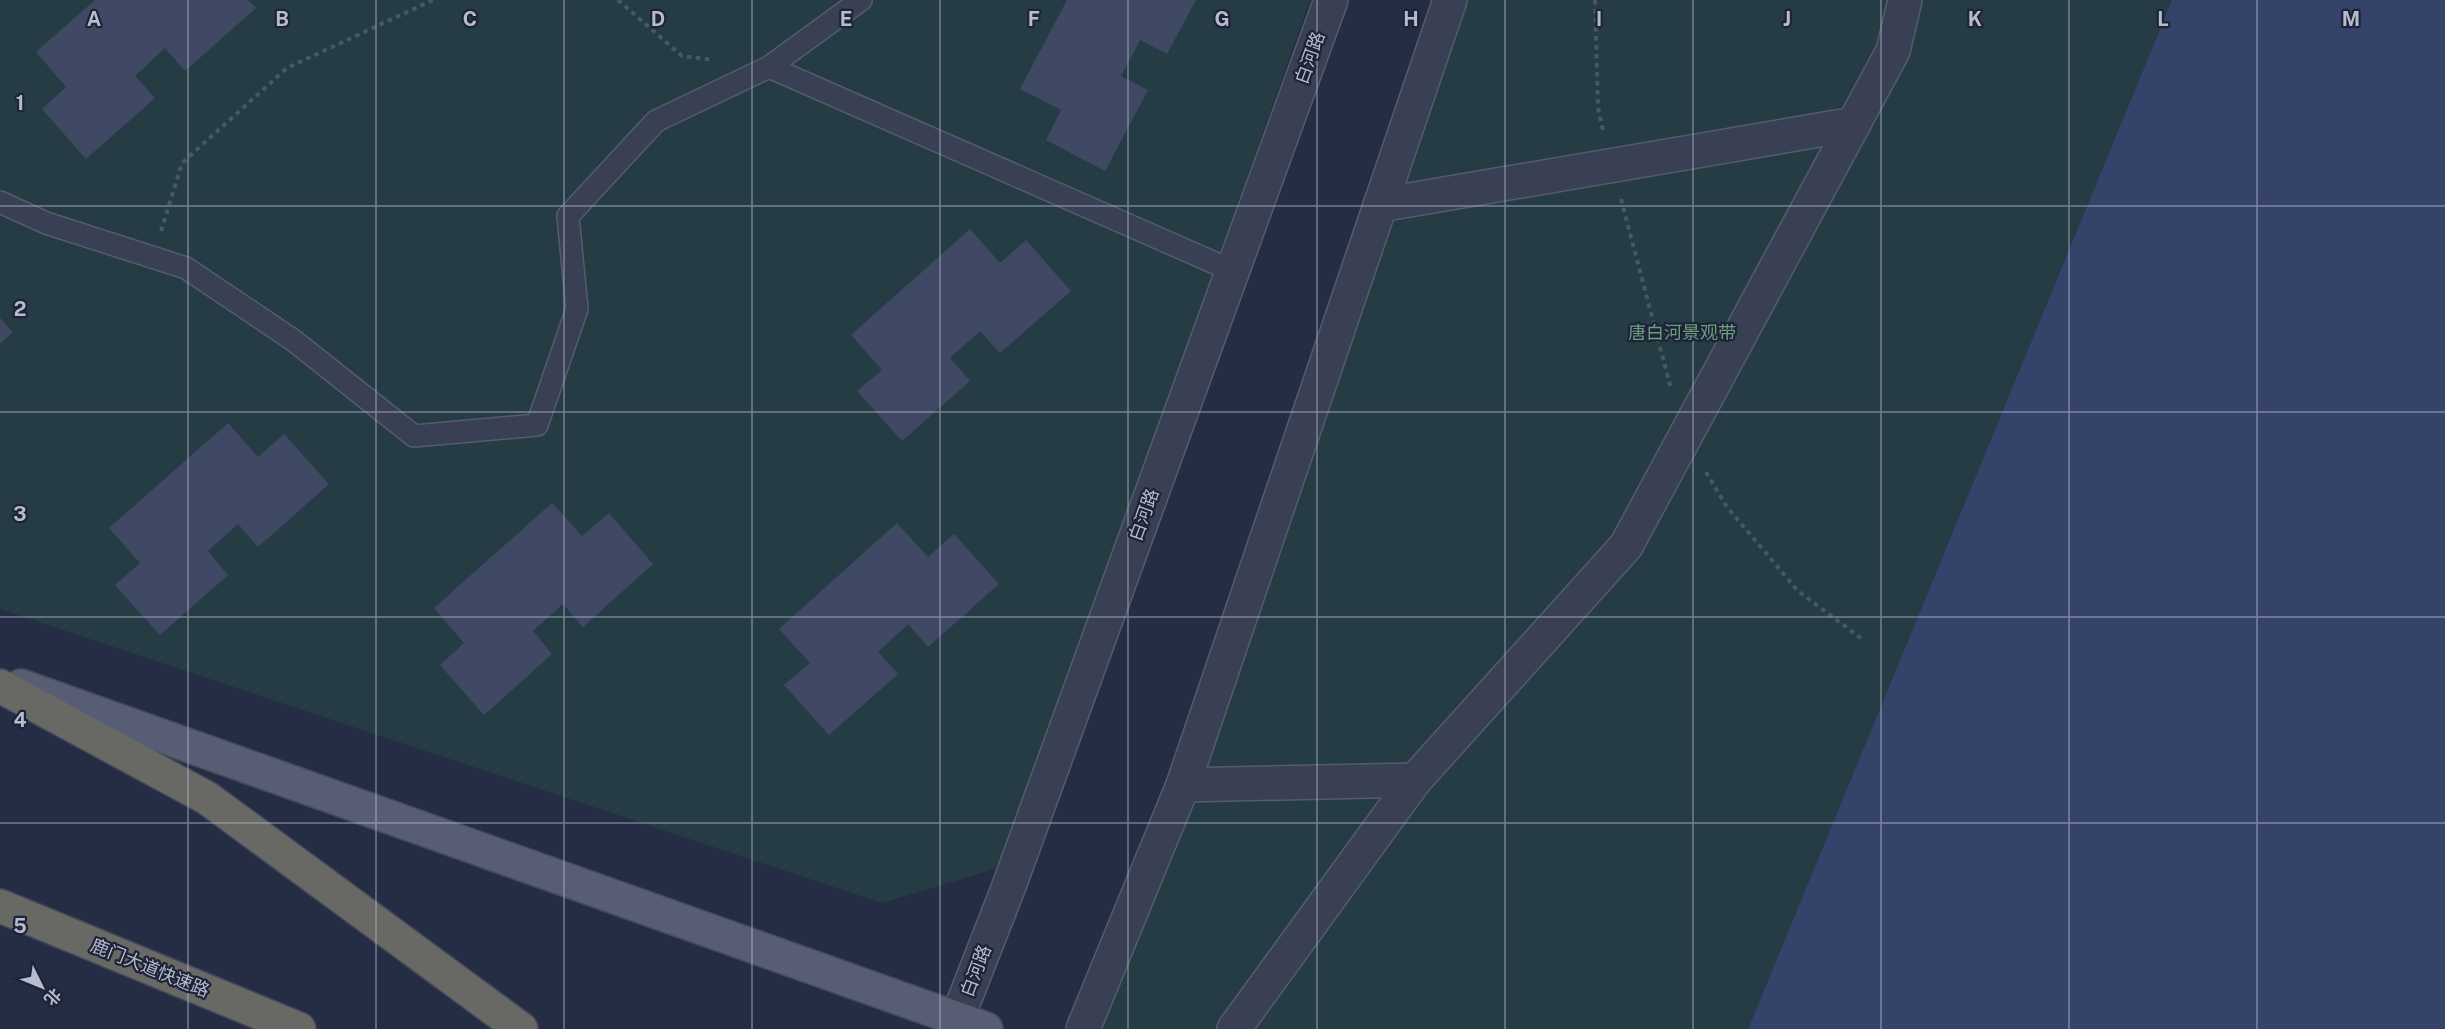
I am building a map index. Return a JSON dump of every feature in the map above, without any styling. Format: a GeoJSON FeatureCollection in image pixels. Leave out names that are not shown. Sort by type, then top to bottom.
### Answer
{"type":"FeatureCollection","features":[{"type":"Feature","properties":{"kind":"highway"},"geometry":{"type":"LineString","coordinates":[[0,686],[207,798],[521,1029]]}},
{"type":"Feature","properties":{"kind":"highway","name":"鹿门大道快速路"},"geometry":{"type":"LineString","coordinates":[[0,906],[299,1029]]}},
{"type":"Feature","properties":{"kind":"main road"},"geometry":{"type":"LineString","coordinates":[[0,679],[965,1026]]}},
{"type":"Feature","properties":{"kind":"street","name":"白河路"},"geometry":{"type":"LineString","coordinates":[[965,1026],[1009,886],[1331,0]]}},
{"type":"Feature","properties":{"kind":"street"},"geometry":{"type":"LineString","coordinates":[[1083,1029],[1183,785],[1450,0]]}},
{"type":"Feature","properties":{"kind":"street"},"geometry":{"type":"LineString","coordinates":[[1234,1029],[1415,780],[1626,546],[1893,51],[1905,0]]}},
{"type":"Feature","properties":{"kind":"street"},"geometry":{"type":"LineString","coordinates":[[1380,205],[1854,124]]}},
{"type":"Feature","properties":{"kind":"street"},"geometry":{"type":"LineString","coordinates":[[1183,785],[1415,780]]}},
{"type":"Feature","properties":{"kind":"lane"},"geometry":{"type":"LineString","coordinates":[[0,201],[46,224],[186,268],[293,340],[414,436],[537,425],[577,309],[568,216],[656,121],[769,67],[861,0]]}},
{"type":"Feature","properties":{"kind":"lane"},"geometry":{"type":"LineString","coordinates":[[769,67],[1233,271]]}},
{"type":"Feature","properties":{"kind":"path"},"geometry":{"type":"LineString","coordinates":[[152,258],[182,163],[287,68],[433,0]]}},
{"type":"Feature","properties":{"kind":"path"},"geometry":{"type":"LineString","coordinates":[[618,0],[682,56],[715,60]]}},
{"type":"Feature","properties":{"kind":"path"},"geometry":{"type":"LineString","coordinates":[[1595,0],[1598,108],[1685,438],[1727,507],[1798,591],[1862,639]]}},
{"type":"Feature","properties":{"kind":"green space"},"geometry":{"type":"Polygon","coordinates":[[[0,0],[1310,0],[1002,867],[882,903],[0,609],[0,0]]]}},
{"type":"Feature","properties":{"kind":"green space","name":"唐白河景观带"},"geometry":{"type":"Polygon","coordinates":[[[1450,0],[2172,0],[1748,1029],[1083,1029],[1450,0]]]}},
{"type":"Feature","properties":{"kind":"water"},"geometry":{"type":"Polygon","coordinates":[[[2172,0],[2445,0],[2445,1029],[1748,1029],[2172,0]]]}},
{"type":"Feature","properties":{"kind":"building"},"geometry":{"type":"Polygon","coordinates":[[[95,0],[248,0],[256,8],[185,71],[165,48],[135,76],[155,98],[86,159],[42,109],[66,87],[36,52],[95,0]]]}},
{"type":"Feature","properties":{"kind":"building"},"geometry":{"type":"Polygon","coordinates":[[[1067,0],[1196,0],[1167,54],[1140,40],[1121,76],[1148,90],[1105,171],[1046,140],[1061,110],[1020,89],[1067,0]]]}},
{"type":"Feature","properties":{"kind":"building"},"geometry":{"type":"Polygon","coordinates":[[[970,229],[1000,263],[1026,240],[1071,291],[1000,353],[980,331],[950,358],[970,381],[902,441],[857,391],[882,370],[851,335],[970,229]]]}},
{"type":"Feature","properties":{"kind":"building"},"geometry":{"type":"Polygon","coordinates":[[[0,318],[13,332],[0,344],[0,318]]]}},
{"type":"Feature","properties":{"kind":"building"},"geometry":{"type":"Polygon","coordinates":[[[228,423],[258,457],[284,434],[329,484],[258,547],[238,524],[208,551],[228,575],[160,635],[115,585],[140,563],[109,528],[228,423]]]}},
{"type":"Feature","properties":{"kind":"building"},"geometry":{"type":"Polygon","coordinates":[[[552,503],[582,536],[609,513],[653,564],[583,627],[563,604],[533,631],[552,654],[484,715],[440,665],[464,643],[434,608],[552,503]]]}},
{"type":"Feature","properties":{"kind":"building"},"geometry":{"type":"Polygon","coordinates":[[[897,523],[928,557],[954,534],[999,584],[928,647],[908,624],[878,652],[898,674],[829,735],[784,685],[810,663],[779,629],[897,523]]]}}]}
